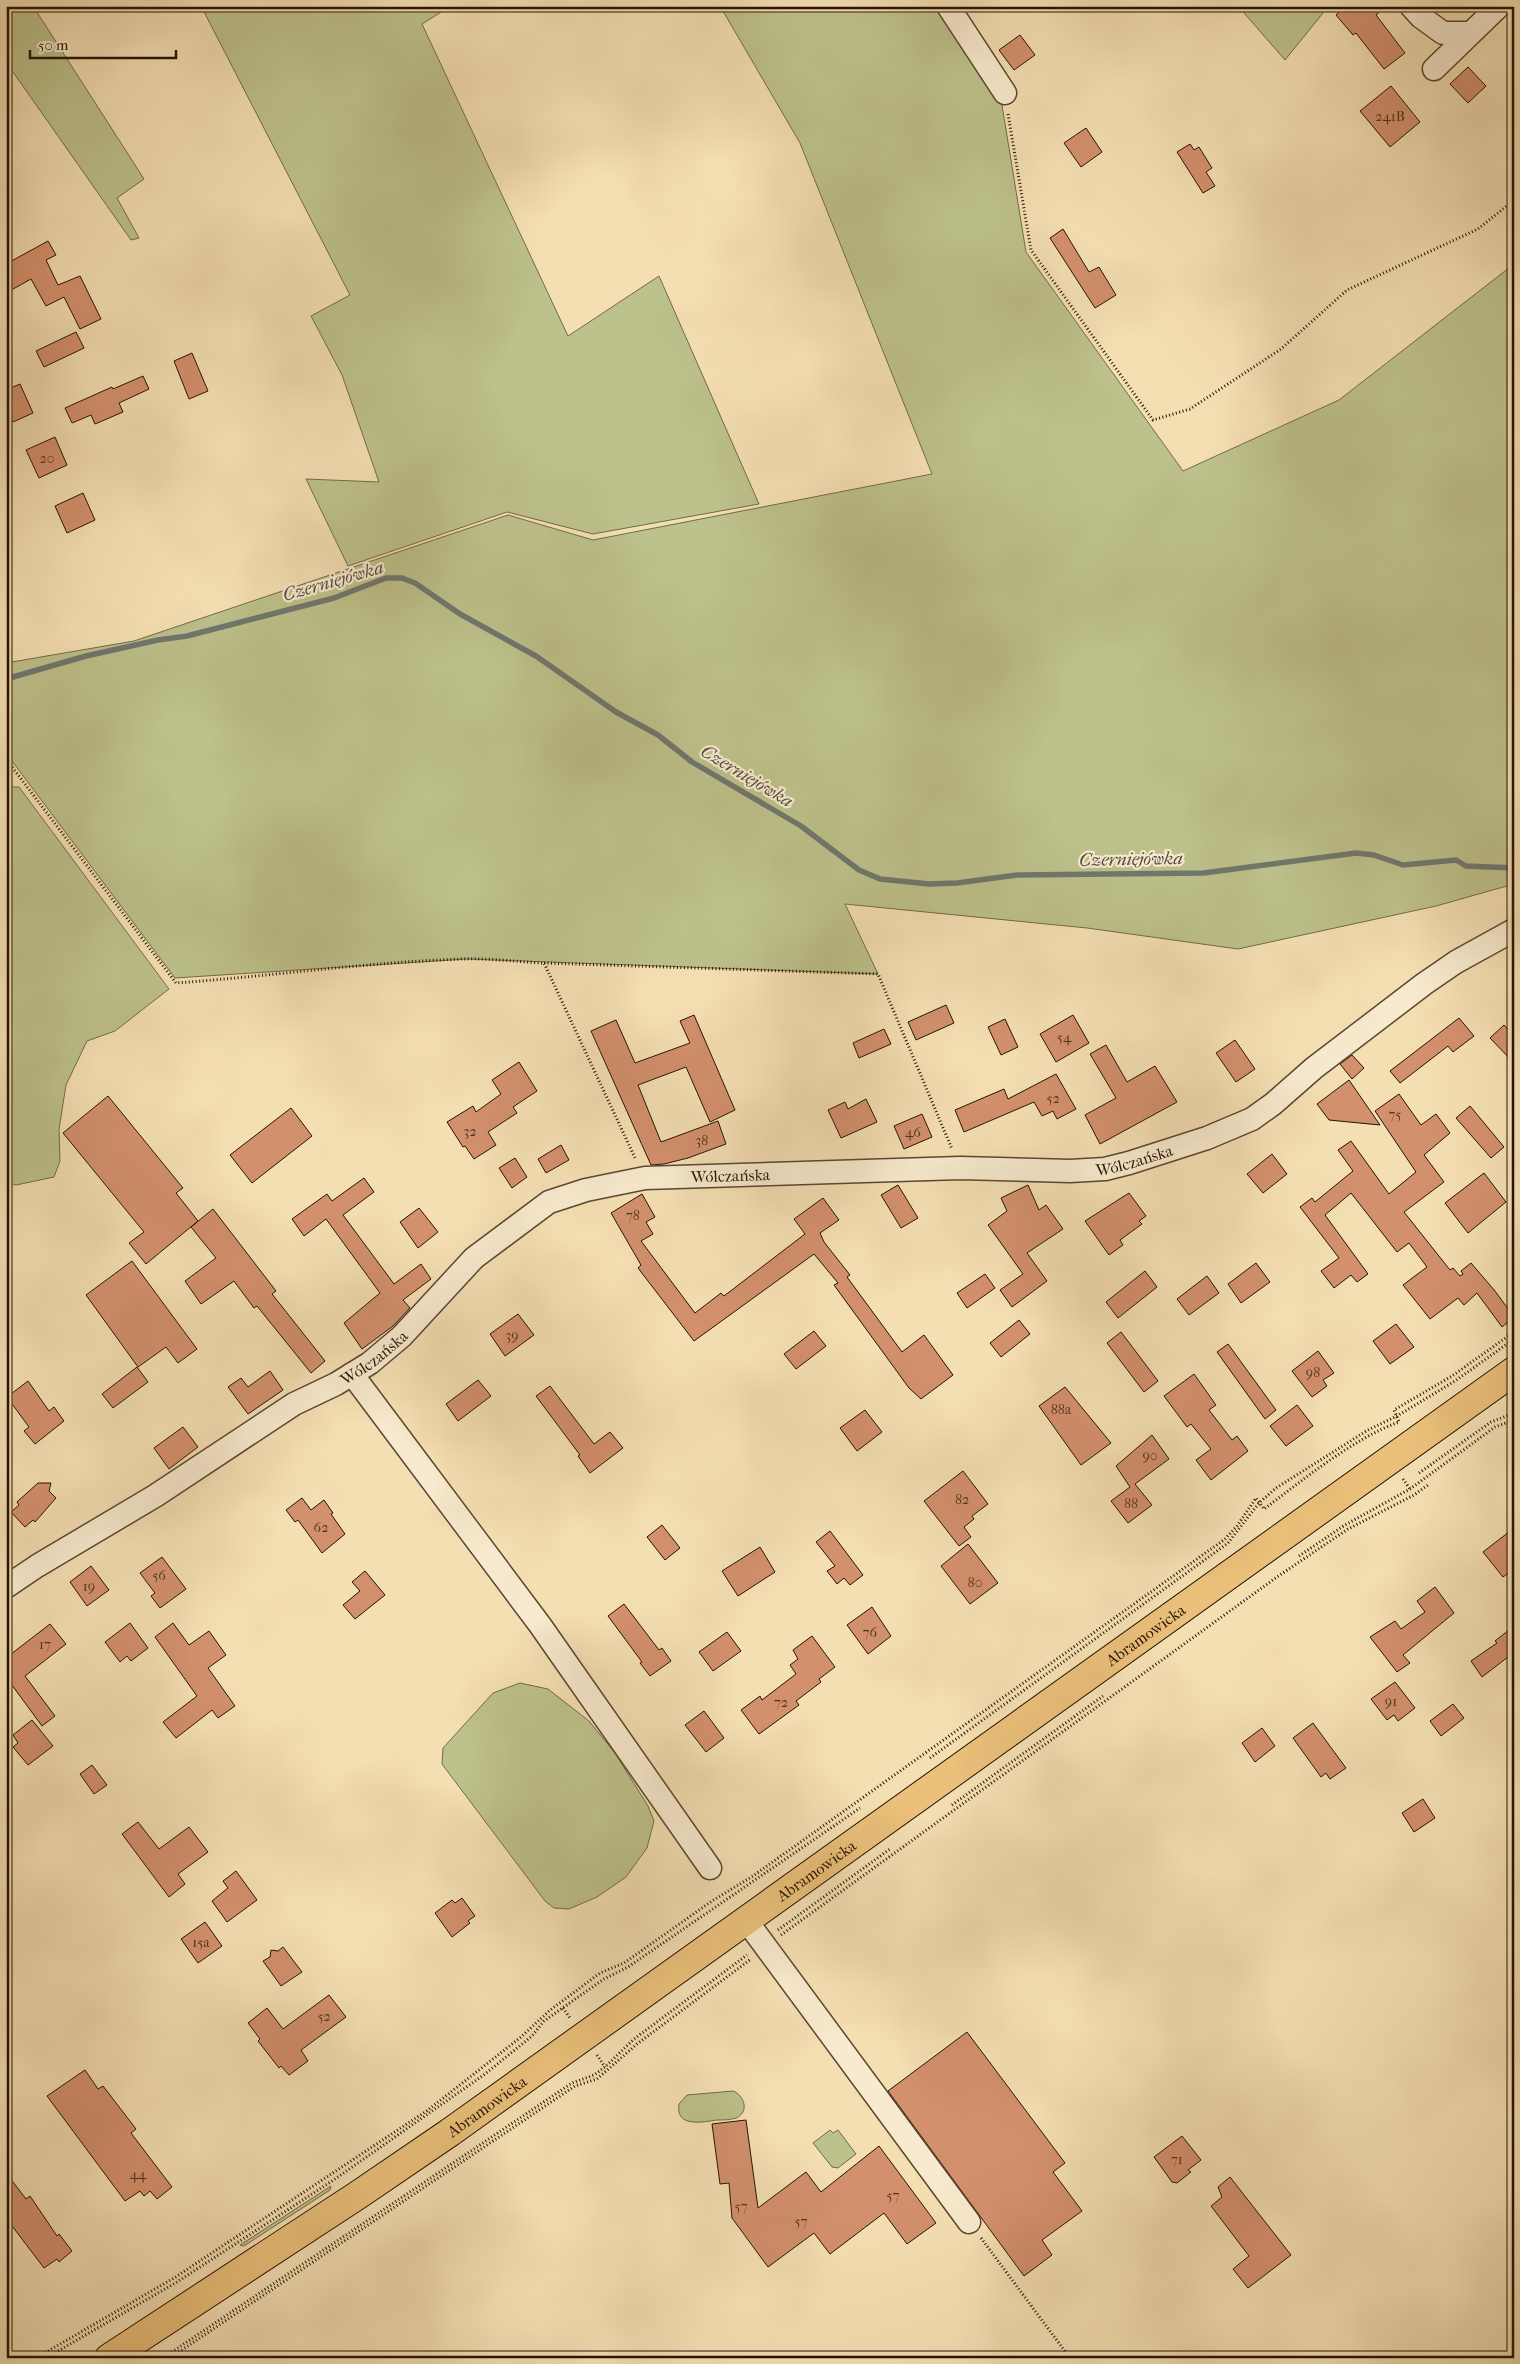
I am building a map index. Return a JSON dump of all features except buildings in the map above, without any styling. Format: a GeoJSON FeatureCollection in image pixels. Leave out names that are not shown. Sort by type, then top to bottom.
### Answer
{"type":"FeatureCollection","features":[{"type":"Feature","properties":{"kind":"main road","name":"Abramowicka"},"geometry":{"type":"LineString","coordinates":[[109,2358],[380,2180],[1514,1371]]}},
{"type":"Feature","properties":{"kind":"street"},"geometry":{"type":"LineString","coordinates":[[948,6],[1005,92]]}},
{"type":"Feature","properties":{"kind":"street"},"geometry":{"type":"LineString","coordinates":[[1411,6],[1443,33],[1470,33]]}},
{"type":"Feature","properties":{"kind":"street"},"geometry":{"type":"LineString","coordinates":[[1434,69],[1499,6]]}},
{"type":"Feature","properties":{"kind":"street","name":"Wólczańska"},"geometry":{"type":"LineString","coordinates":[[6,1587],[45,1561],[155,1496],[294,1404],[352,1374],[402,1336],[474,1258],[531,1213],[549,1202],[586,1190],[645,1178],[960,1168],[1070,1171],[1105,1169],[1129,1164],[1231,1128],[1252,1118],[1273,1104],[1314,1068],[1424,984],[1456,962],[1514,930]]}},
{"type":"Feature","properties":{"kind":"street"},"geometry":{"type":"LineString","coordinates":[[352,1374],[540,1625],[710,1868]]}},
{"type":"Feature","properties":{"kind":"street"},"geometry":{"type":"LineString","coordinates":[[746,1920],[969,2222]]}},
{"type":"Feature","properties":{"kind":"path"},"geometry":{"type":"LineString","coordinates":[[1005,92],[1031,250],[1153,420],[1190,410],[1280,349],[1347,290],[1478,229],[1514,200]]}},
{"type":"Feature","properties":{"kind":"path"},"geometry":{"type":"LineString","coordinates":[[6,759],[176,983],[264,977],[368,965],[466,959],[878,974],[960,1168]]}},
{"type":"Feature","properties":{"kind":"path"},"geometry":{"type":"LineString","coordinates":[[544,963],[645,1178]]}},
{"type":"Feature","properties":{"kind":"path"},"geometry":{"type":"LineString","coordinates":[[36,2358],[174,2278],[428,2110],[522,2037],[549,2011],[600,1973],[624,1963],[712,1901],[753,1876],[1225,1539],[1256,1498],[1264,1509],[1344,1452],[1385,1427],[1399,1422],[1394,1410],[1452,1376],[1514,1332]]}},
{"type":"Feature","properties":{"kind":"path"},"geometry":{"type":"LineString","coordinates":[[925,1761],[1228,1543],[1259,1503],[1276,1488],[1368,1430],[1397,1416],[1455,1381],[1514,1339]]}},
{"type":"Feature","properties":{"kind":"path"},"geometry":{"type":"LineString","coordinates":[[1419,1473],[1491,1422],[1514,1413]]}},
{"type":"Feature","properties":{"kind":"path"},"geometry":{"type":"LineString","coordinates":[[945,1810],[1274,1572],[1345,1524],[1410,1489],[1495,1427],[1514,1420]]}},
{"type":"Feature","properties":{"kind":"path"},"geometry":{"type":"LineString","coordinates":[[162,2358],[242,2302],[374,2216],[572,2082],[594,2075],[634,2039],[1278,1577],[1348,1529],[1414,1495],[1428,1485]]}},
{"type":"Feature","properties":{"kind":"path"},"geometry":{"type":"LineString","coordinates":[[46,2358],[177,2282],[343,2174],[485,2074],[532,2036],[544,2021],[604,1979],[628,1967],[863,1806]]}},
{"type":"Feature","properties":{"kind":"path"},"geometry":{"type":"LineString","coordinates":[[170,2358],[575,2086],[597,2079],[637,2044],[764,1945],[783,1926],[896,1844]]}},
{"type":"Feature","properties":{"kind":"path"},"geometry":{"type":"LineString","coordinates":[[969,2222],[1070,2358]]}},
{"type":"Feature","properties":{"kind":"green space"},"geometry":{"type":"Polygon","coordinates":[[[6,6],[33,6],[144,179],[117,198],[139,238],[131,240],[6,62],[6,6]]]}},
{"type":"Feature","properties":{"kind":"green space"},"geometry":{"type":"Polygon","coordinates":[[[201,6],[451,6],[422,24],[568,336],[659,276],[759,504],[593,534],[507,512],[348,566],[306,479],[379,482],[342,375],[311,316],[350,295],[201,6]]]}},
{"type":"Feature","properties":{"kind":"green space"},"geometry":{"type":"Polygon","coordinates":[[[720,6],[942,6],[1000,93],[1026,252],[1183,471],[1339,400],[1514,264],[1514,884],[1436,906],[1238,949],[1087,928],[845,904],[878,974],[466,959],[175,978],[6,753],[6,663],[134,641],[508,515],[593,540],[932,474],[800,143],[720,6]]]}},
{"type":"Feature","properties":{"kind":"green space"},"geometry":{"type":"Polygon","coordinates":[[[1238,6],[1317,6],[1323,13],[1285,60],[1238,6]]]}},
{"type":"Feature","properties":{"kind":"green space"},"geometry":{"type":"Polygon","coordinates":[[[6,776],[13,787],[19,787],[169,989],[115,1031],[87,1041],[66,1085],[59,1129],[60,1161],[54,1177],[16,1185],[6,1182],[6,776]]]}},
{"type":"Feature","properties":{"kind":"green space"},"geometry":{"type":"Polygon","coordinates":[[[520,1683],[548,1689],[589,1721],[615,1753],[648,1806],[654,1821],[647,1848],[626,1877],[597,1897],[569,1909],[554,1908],[545,1901],[442,1764],[443,1748],[493,1693],[520,1683]]]}},
{"type":"Feature","properties":{"kind":"green space"},"geometry":{"type":"Polygon","coordinates":[[[733,2091],[740,2096],[744,2104],[743,2112],[736,2118],[691,2122],[681,2117],[679,2104],[687,2095],[733,2091]]]}},
{"type":"Feature","properties":{"kind":"green space"},"geometry":{"type":"Polygon","coordinates":[[[830,2130],[833,2133],[838,2130],[856,2154],[838,2168],[832,2167],[813,2143],[830,2130]]]}},
{"type":"Feature","properties":{"kind":"green space"},"geometry":{"type":"Polygon","coordinates":[[[331,2186],[330,2190],[244,2246],[240,2245],[331,2186]]]}},
{"type":"Feature","properties":{"kind":"waterway","name":"Czerniejówka"},"geometry":{"type":"LineString","coordinates":[[6,679],[86,656],[158,640],[187,636],[334,598],[386,578],[402,578],[415,583],[460,614],[536,656],[616,712],[658,735],[692,762],[801,826],[859,870],[880,879],[929,884],[957,883],[1017,875],[1204,873],[1356,853],[1374,855],[1403,865],[1456,860],[1466,866],[1514,868]]}}]}
